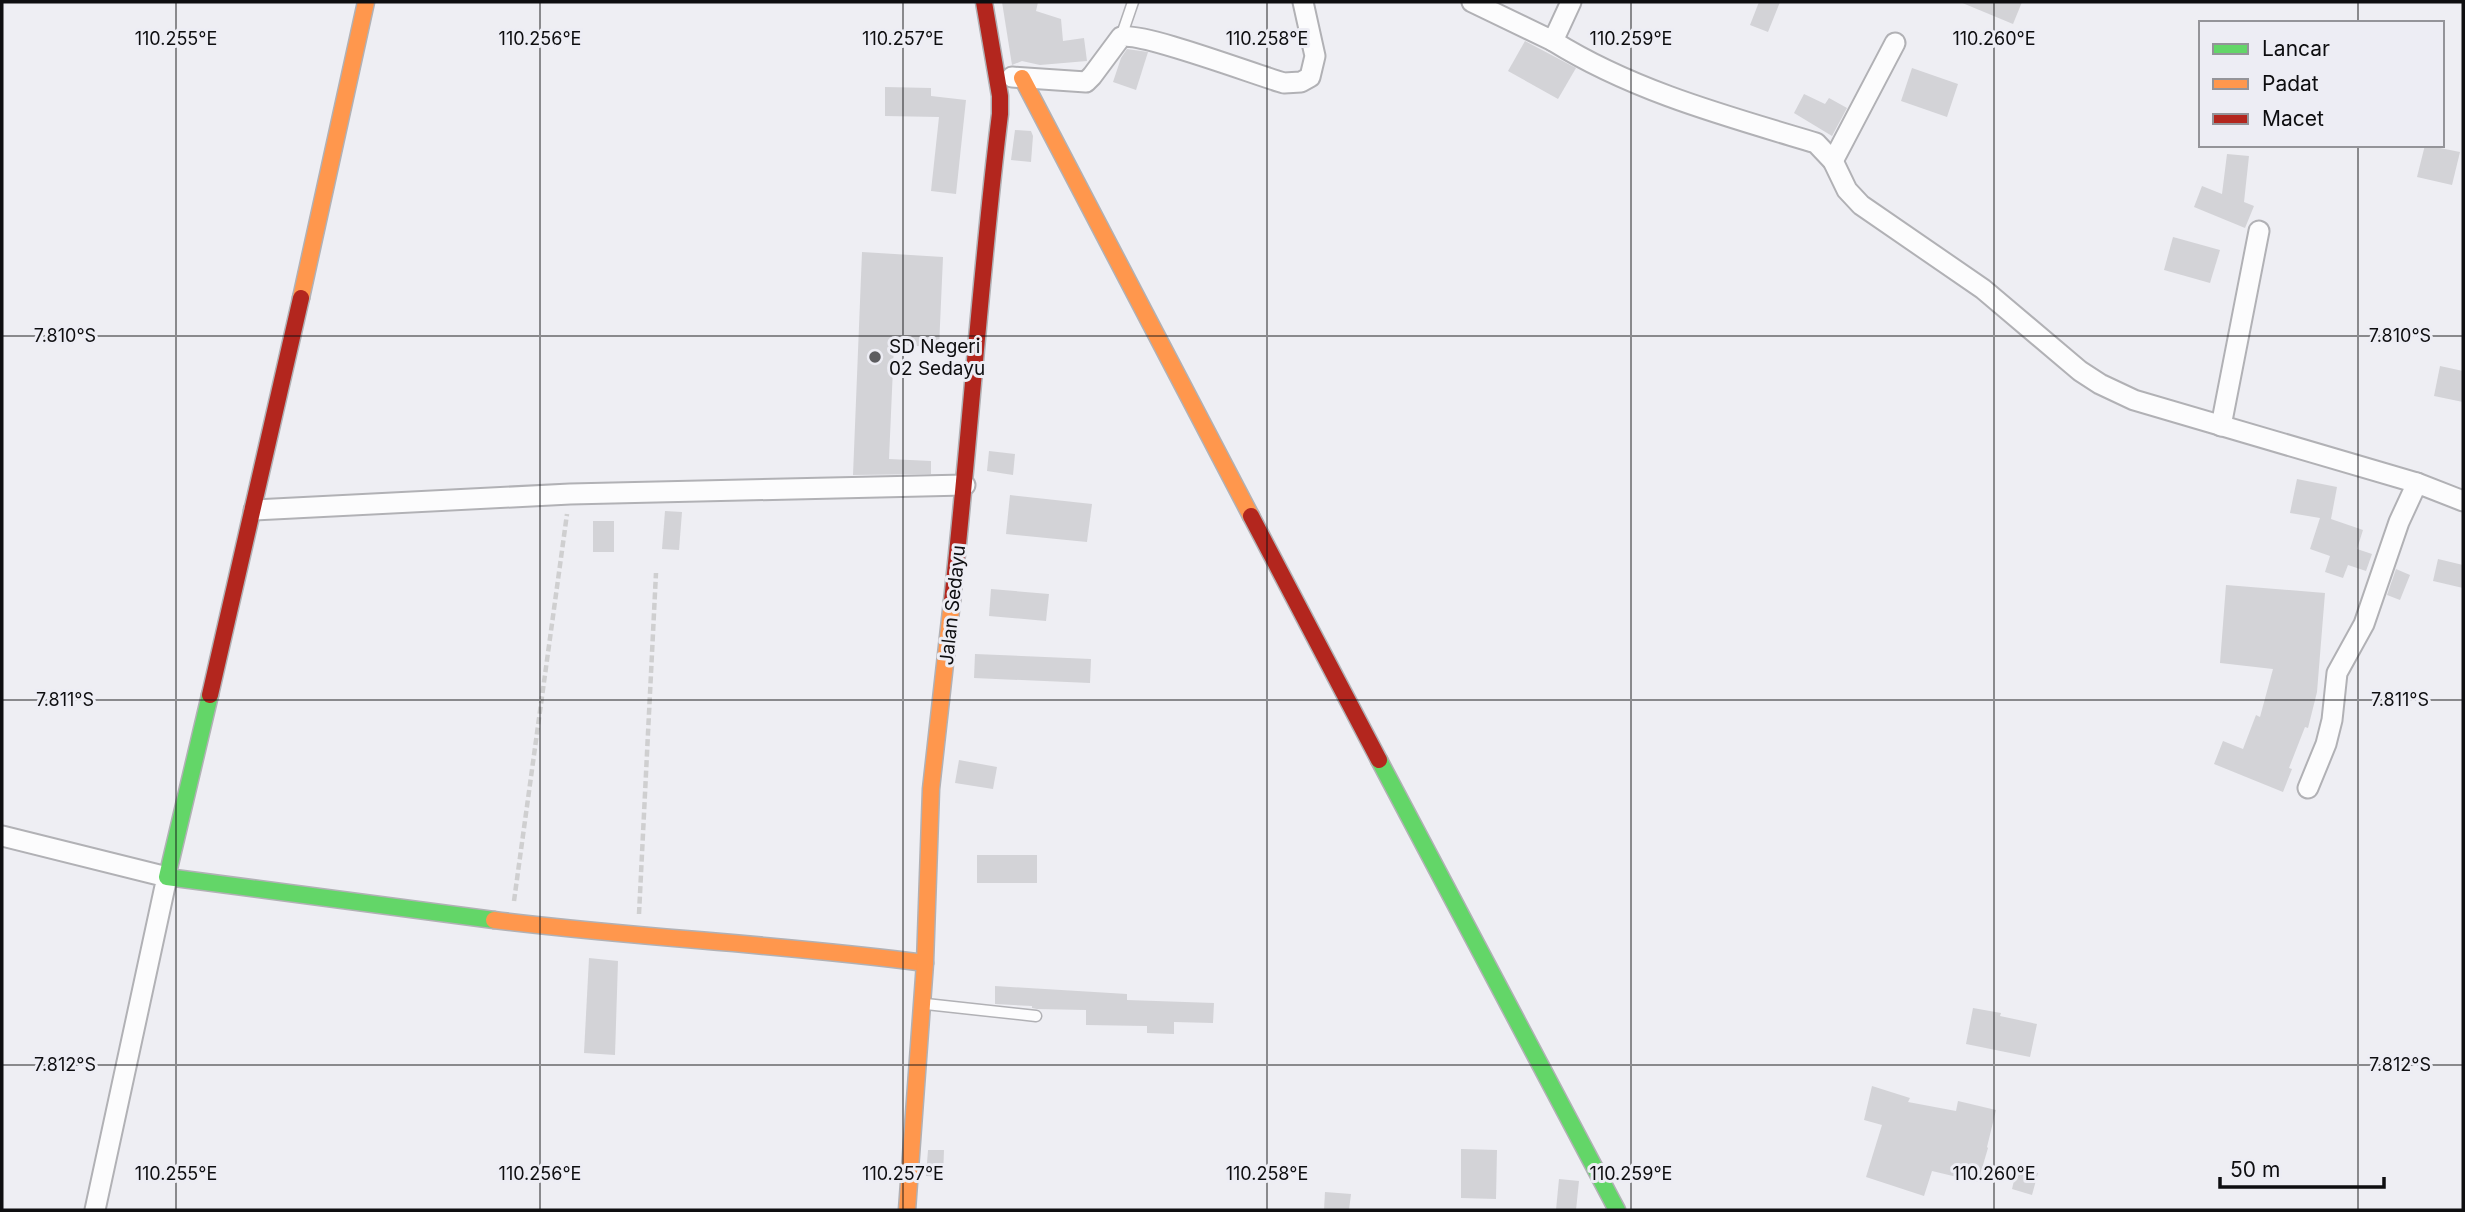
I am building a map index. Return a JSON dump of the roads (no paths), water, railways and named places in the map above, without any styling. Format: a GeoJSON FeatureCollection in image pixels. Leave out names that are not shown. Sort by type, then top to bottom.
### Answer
{"type":"FeatureCollection","features":[{"type":"Feature","properties":{"kind":"street"},"geometry":{"type":"LineString","coordinates":[[95,1210],[167,877],[254,510],[366,2]]}},
{"type":"Feature","properties":{"kind":"street","name":"Jalan Sedayu"},"geometry":{"type":"LineString","coordinates":[[907,1210],[925,963],[931,789],[965,485],[986,228],[1000,114],[997,76],[984,2]]}},
{"type":"Feature","properties":{"kind":"street"},"geometry":{"type":"LineString","coordinates":[[997,76],[1086,82],[1121,37],[1129,35],[1284,83],[1301,82],[1310,77],[1315,56],[1303,2]]}},
{"type":"Feature","properties":{"kind":"street"},"geometry":{"type":"LineString","coordinates":[[1472,2],[1553,41],[1624,80],[1816,144],[1833,161],[1847,190],[1861,205],[1983,289],[2080,371],[2100,384],[2134,400],[2417,483],[2463,501]]}},
{"type":"Feature","properties":{"kind":"street"},"geometry":{"type":"LineString","coordinates":[[1553,41],[1571,2]]}},
{"type":"Feature","properties":{"kind":"street"},"geometry":{"type":"LineString","coordinates":[[1833,161],[1895,43]]}},
{"type":"Feature","properties":{"kind":"street"},"geometry":{"type":"LineString","coordinates":[[1022,78],[1617,1210]]}},
{"type":"Feature","properties":{"kind":"street"},"geometry":{"type":"LineString","coordinates":[[2221,426],[2259,231]]}},
{"type":"Feature","properties":{"kind":"street"},"geometry":{"type":"LineString","coordinates":[[2308,788],[2326,744],[2332,720],[2337,673],[2364,624],[2399,522],[2417,483]]}},
{"type":"Feature","properties":{"kind":"street"},"geometry":{"type":"LineString","coordinates":[[254,510],[570,494],[965,485]]}},
{"type":"Feature","properties":{"kind":"street"},"geometry":{"type":"LineString","coordinates":[[2,836],[167,877],[512,922],[638,936],[858,953],[925,963]]}},
{"type":"Feature","properties":{"kind":"lane"},"geometry":{"type":"LineString","coordinates":[[1121,37],[1133,2]]}},
{"type":"Feature","properties":{"kind":"lane"},"geometry":{"type":"LineString","coordinates":[[922,1003],[1036,1016]]}},
{"type":"Feature","properties":{"kind":"place","name":"SD Negeri 02 Sedayu"},"geometry":{"type":"Point","coordinates":[875,357]}}]}
